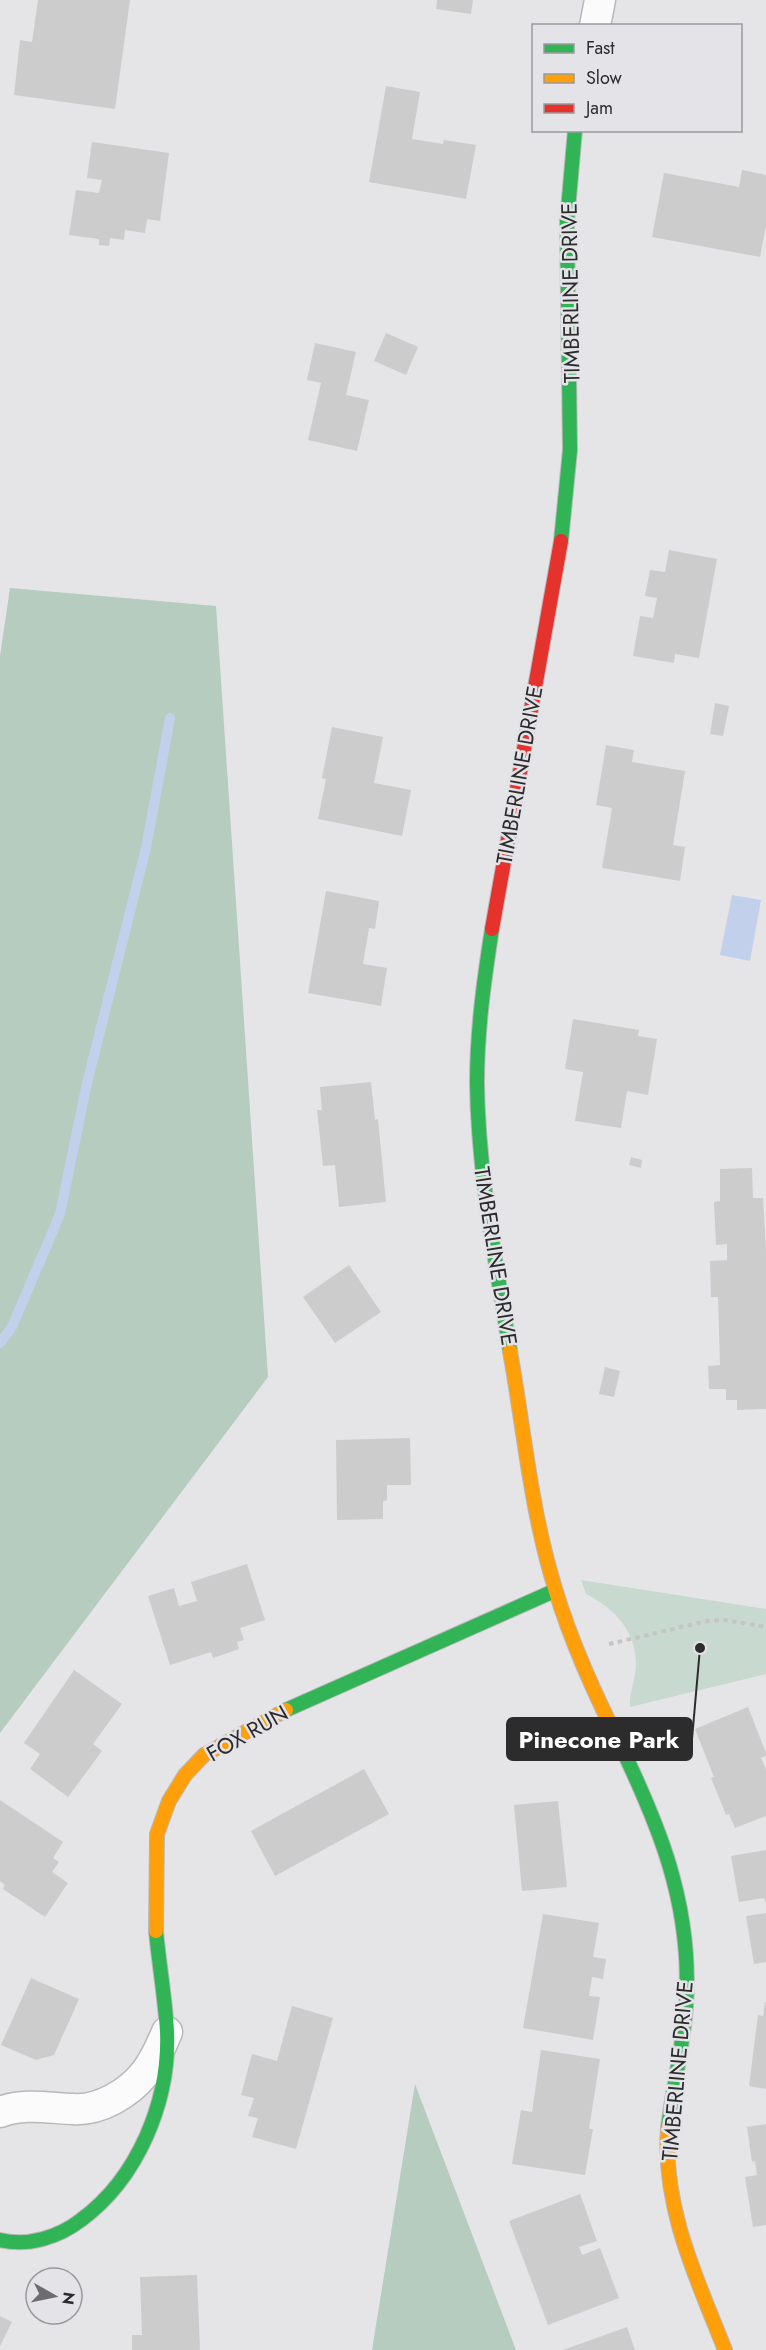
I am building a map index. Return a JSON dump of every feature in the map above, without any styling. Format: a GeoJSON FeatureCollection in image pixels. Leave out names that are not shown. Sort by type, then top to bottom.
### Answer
{"type":"FeatureCollection","features":[{"type":"Feature","properties":{"kind":"street"},"geometry":{"type":"LineString","coordinates":[[595,24],[600,0]]}},
{"type":"Feature","properties":{"kind":"street","name":"TIMBERLINE DRIVE"},"geometry":{"type":"LineString","coordinates":[[575,132],[568,221],[571,416],[567,492],[552,594],[489,949],[480,1017],[477,1075],[482,1169],[543,1545],[554,1591],[577,1655],[660,1830],[676,1887],[686,1950],[686,1985],[685,2017],[667,2144],[669,2169],[675,2213],[685,2246],[725,2350]]}},
{"type":"Feature","properties":{"kind":"street","name":"FOX RUN"},"geometry":{"type":"LineString","coordinates":[[0,2240],[15,2244],[50,2237],[69,2229],[100,2206],[131,2166],[152,2124],[164,2079],[167,2032],[155,1923],[157,1834],[169,1801],[185,1775],[204,1755],[270,1717],[554,1591]]}},
{"type":"Feature","properties":{"kind":"street"},"geometry":{"type":"LineString","coordinates":[[0,2112],[11,2108],[31,2106],[77,2110],[113,2099],[130,2088],[145,2073],[156,2057],[167,2032]]}},
{"type":"Feature","properties":{"kind":"path"},"geometry":{"type":"LineString","coordinates":[[577,1655],[616,1641],[707,1621],[724,1620],[766,1627]]}},
{"type":"Feature","properties":{"kind":"green space"},"geometry":{"type":"Polygon","coordinates":[[[10,588],[216,606],[268,1377],[0,1733],[0,656],[10,588]]]}},
{"type":"Feature","properties":{"kind":"green space"},"geometry":{"type":"Polygon","coordinates":[[[581,1580],[766,1609],[766,1674],[630,1707],[636,1664],[632,1641],[622,1622],[606,1606],[586,1594],[581,1580]]]}},
{"type":"Feature","properties":{"kind":"green space"},"geometry":{"type":"Polygon","coordinates":[[[415,2084],[516,2350],[372,2350],[415,2084]]]}},
{"type":"Feature","properties":{"kind":"water"},"geometry":{"type":"Polygon","coordinates":[[[732,895],[761,900],[750,961],[720,955],[732,895]]]}},
{"type":"Feature","properties":{"kind":"building"},"geometry":{"type":"Polygon","coordinates":[[[38,0],[130,0],[115,109],[14,95],[20,40],[32,42],[38,0]]]}},
{"type":"Feature","properties":{"kind":"building"},"geometry":{"type":"Polygon","coordinates":[[[437,0],[473,0],[471,14],[436,9],[437,0]]]}},
{"type":"Feature","properties":{"kind":"building"},"geometry":{"type":"Polygon","coordinates":[[[386,86],[420,92],[412,139],[443,144],[444,140],[476,145],[466,199],[369,182],[386,86]]]}},
{"type":"Feature","properties":{"kind":"building"},"geometry":{"type":"Polygon","coordinates":[[[92,142],[169,153],[160,221],[147,219],[145,233],[125,230],[124,240],[110,238],[109,246],[99,245],[99,239],[69,235],[76,190],[99,193],[102,180],[87,178],[92,142]]]}},
{"type":"Feature","properties":{"kind":"building"},"geometry":{"type":"Polygon","coordinates":[[[742,170],[766,175],[766,226],[760,257],[652,237],[664,173],[739,187],[742,170]]]}},
{"type":"Feature","properties":{"kind":"building"},"geometry":{"type":"Polygon","coordinates":[[[386,333],[418,347],[406,375],[374,361],[386,333]]]}},
{"type":"Feature","properties":{"kind":"building"},"geometry":{"type":"Polygon","coordinates":[[[315,343],[356,352],[346,395],[369,400],[357,451],[308,440],[321,383],[307,380],[315,343]]]}},
{"type":"Feature","properties":{"kind":"building"},"geometry":{"type":"Polygon","coordinates":[[[669,550],[717,559],[699,658],[675,654],[674,663],[633,656],[640,616],[653,618],[657,598],[645,596],[650,570],[665,572],[669,550]]]}},
{"type":"Feature","properties":{"kind":"building"},"geometry":{"type":"Polygon","coordinates":[[[715,703],[729,706],[723,736],[710,734],[715,703]]]}},
{"type":"Feature","properties":{"kind":"building"},"geometry":{"type":"Polygon","coordinates":[[[332,727],[383,737],[374,783],[411,790],[402,836],[318,819],[326,779],[322,778],[332,727]]]}},
{"type":"Feature","properties":{"kind":"building"},"geometry":{"type":"Polygon","coordinates":[[[606,745],[634,750],[632,762],[685,771],[673,845],[685,847],[680,881],[602,868],[612,808],[596,805],[606,745]]]}},
{"type":"Feature","properties":{"kind":"building"},"geometry":{"type":"Polygon","coordinates":[[[326,891],[379,901],[375,929],[369,928],[363,964],[387,968],[381,1006],[308,993],[326,891]]]}},
{"type":"Feature","properties":{"kind":"building"},"geometry":{"type":"Polygon","coordinates":[[[573,1019],[639,1030],[638,1036],[657,1039],[648,1095],[627,1091],[621,1128],[575,1121],[583,1072],[565,1069],[573,1019]]]}},
{"type":"Feature","properties":{"kind":"building"},"geometry":{"type":"Polygon","coordinates":[[[371,1082],[375,1120],[378,1119],[386,1202],[339,1207],[335,1165],[323,1166],[317,1110],[322,1110],[320,1087],[371,1082]]]}},
{"type":"Feature","properties":{"kind":"building"},"geometry":{"type":"Polygon","coordinates":[[[631,1157],[642,1160],[641,1168],[629,1165],[631,1157]]]}},
{"type":"Feature","properties":{"kind":"building"},"geometry":{"type":"Polygon","coordinates":[[[752,1168],[753,1198],[763,1198],[766,1250],[766,1409],[737,1410],[737,1400],[726,1400],[726,1389],[709,1389],[708,1366],[720,1365],[718,1297],[711,1297],[710,1261],[727,1260],[727,1244],[716,1245],[714,1202],[720,1201],[720,1169],[752,1168]]]}},
{"type":"Feature","properties":{"kind":"building"},"geometry":{"type":"Polygon","coordinates":[[[349,1265],[381,1312],[335,1343],[303,1297],[349,1265]]]}},
{"type":"Feature","properties":{"kind":"building"},"geometry":{"type":"Polygon","coordinates":[[[605,1367],[620,1371],[614,1397],[599,1394],[605,1367]]]}},
{"type":"Feature","properties":{"kind":"building"},"geometry":{"type":"Polygon","coordinates":[[[410,1438],[411,1485],[387,1485],[387,1500],[383,1501],[383,1519],[337,1520],[336,1440],[410,1438]]]}},
{"type":"Feature","properties":{"kind":"building"},"geometry":{"type":"Polygon","coordinates":[[[247,1564],[265,1620],[240,1628],[244,1640],[237,1642],[239,1649],[213,1658],[211,1652],[170,1665],[148,1596],[174,1588],[179,1606],[197,1601],[191,1582],[247,1564]]]}},
{"type":"Feature","properties":{"kind":"building"},"geometry":{"type":"Polygon","coordinates":[[[74,1670],[122,1704],[93,1744],[102,1751],[68,1797],[30,1769],[40,1754],[24,1743],[74,1670]]]}},
{"type":"Feature","properties":{"kind":"building"},"geometry":{"type":"Polygon","coordinates":[[[748,1707],[766,1753],[766,1756],[761,1758],[766,1769],[766,1816],[735,1828],[729,1814],[726,1815],[711,1778],[714,1777],[695,1729],[748,1707]]]}},
{"type":"Feature","properties":{"kind":"building"},"geometry":{"type":"Polygon","coordinates":[[[364,1769],[389,1814],[275,1876],[251,1831],[364,1769]]]}},
{"type":"Feature","properties":{"kind":"building"},"geometry":{"type":"Polygon","coordinates":[[[0,1800],[63,1842],[53,1858],[59,1862],[52,1872],[68,1883],[45,1917],[3,1889],[5,1885],[0,1881],[0,1800]]]}},
{"type":"Feature","properties":{"kind":"building"},"geometry":{"type":"Polygon","coordinates":[[[558,1801],[567,1887],[522,1891],[514,1805],[558,1801]]]}},
{"type":"Feature","properties":{"kind":"building"},"geometry":{"type":"Polygon","coordinates":[[[766,1850],[766,1903],[764,1898],[739,1902],[731,1856],[766,1850]]]}},
{"type":"Feature","properties":{"kind":"building"},"geometry":{"type":"Polygon","coordinates":[[[766,1913],[766,1962],[754,1964],[746,1916],[766,1913]]]}},
{"type":"Feature","properties":{"kind":"building"},"geometry":{"type":"Polygon","coordinates":[[[543,1914],[599,1923],[593,1957],[606,1959],[603,1979],[592,1977],[589,1996],[600,1997],[593,2040],[523,2028],[543,1914]]]}},
{"type":"Feature","properties":{"kind":"building"},"geometry":{"type":"Polygon","coordinates":[[[31,1978],[79,1999],[54,2055],[36,2060],[1,2045],[31,1978]]]}},
{"type":"Feature","properties":{"kind":"building"},"geometry":{"type":"Polygon","coordinates":[[[765,2002],[766,2089],[749,2086],[758,2015],[763,2016],[765,2002]]]}},
{"type":"Feature","properties":{"kind":"building"},"geometry":{"type":"Polygon","coordinates":[[[292,2006],[333,2018],[296,2149],[252,2137],[258,2118],[248,2116],[254,2098],[241,2095],[252,2054],[277,2061],[292,2006]]]}},
{"type":"Feature","properties":{"kind":"building"},"geometry":{"type":"Polygon","coordinates":[[[541,2050],[600,2059],[589,2129],[593,2129],[585,2175],[512,2164],[521,2110],[532,2112],[541,2050]]]}},
{"type":"Feature","properties":{"kind":"building"},"geometry":{"type":"Polygon","coordinates":[[[766,2124],[766,2225],[753,2227],[745,2177],[757,2175],[755,2161],[752,2162],[747,2127],[766,2124]]]}},
{"type":"Feature","properties":{"kind":"building"},"geometry":{"type":"Polygon","coordinates":[[[580,2194],[597,2241],[579,2247],[582,2255],[600,2248],[619,2298],[548,2325],[509,2221],[580,2194]]]}},
{"type":"Feature","properties":{"kind":"building"},"geometry":{"type":"Polygon","coordinates":[[[197,2275],[200,2350],[132,2350],[132,2335],[142,2335],[140,2277],[197,2275]]]}},
{"type":"Feature","properties":{"kind":"building"},"geometry":{"type":"Polygon","coordinates":[[[0,2316],[12,2322],[0,2346],[0,2316]]]}},
{"type":"Feature","properties":{"kind":"building"},"geometry":{"type":"Polygon","coordinates":[[[627,2327],[635,2350],[563,2350],[627,2327]]]}},
{"type":"Feature","properties":{"kind":"waterway"},"geometry":{"type":"LineString","coordinates":[[0,1343],[12,1327],[60,1214],[87,1083],[146,848],[170,718]]}},
{"type":"Feature","properties":{"kind":"traffic: fast"},"geometry":{"type":"LineString","coordinates":[[561,541],[570,450],[567,221],[575,132]]}},
{"type":"Feature","properties":{"kind":"traffic: fast"},"geometry":{"type":"LineString","coordinates":[[492,929],[477,1064],[478,1117],[489,1217],[510,1351]]}},
{"type":"Feature","properties":{"kind":"traffic: fast"},"geometry":{"type":"LineString","coordinates":[[286,1710],[554,1591]]}},
{"type":"Feature","properties":{"kind":"traffic: fast"},"geometry":{"type":"LineString","coordinates":[[614,1732],[658,1831],[678,1898],[684,1933],[687,1969],[686,2006],[668,2128]]}},
{"type":"Feature","properties":{"kind":"traffic: fast"},"geometry":{"type":"LineString","coordinates":[[0,2240],[21,2242],[43,2239],[72,2226],[101,2203],[119,2183],[134,2160],[156,2110],[167,2057],[166,2019],[156,1931]]}},
{"type":"Feature","properties":{"kind":"traffic: slow"},"geometry":{"type":"LineString","coordinates":[[510,1351],[532,1489],[550,1571],[578,1653],[614,1732]]}},
{"type":"Feature","properties":{"kind":"traffic: slow"},"geometry":{"type":"LineString","coordinates":[[156,1931],[157,1834],[169,1801],[185,1775],[204,1755],[286,1710]]}},
{"type":"Feature","properties":{"kind":"traffic: slow"},"geometry":{"type":"LineString","coordinates":[[668,2128],[670,2186],[676,2214],[693,2269],[725,2350]]}},
{"type":"Feature","properties":{"kind":"traffic: jam"},"geometry":{"type":"LineString","coordinates":[[492,929],[561,541]]}},
{"type":"Feature","properties":{"kind":"place","name":"Pinecone Park"},"geometry":{"type":"Point","coordinates":[700,1648]}}]}
